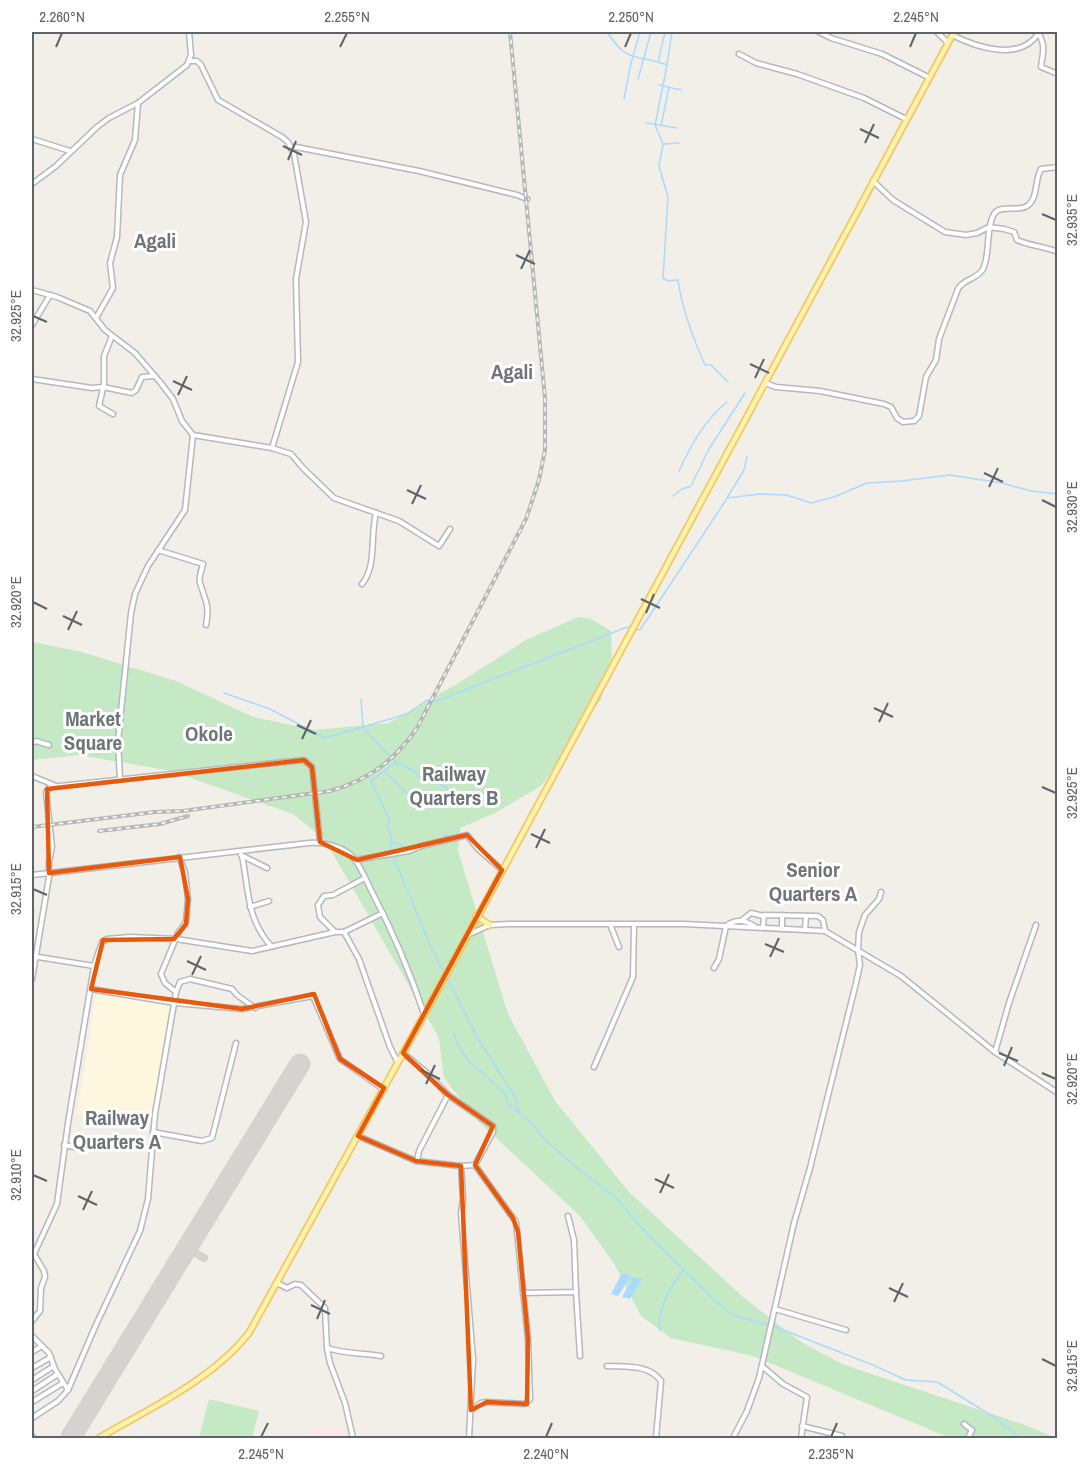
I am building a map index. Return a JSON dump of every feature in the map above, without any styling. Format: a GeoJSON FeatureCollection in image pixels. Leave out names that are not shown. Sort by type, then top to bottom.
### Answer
{"type":"FeatureCollection","features":[{"type":"Feature","properties":{"kind":"main road"},"geometry":{"type":"LineString","coordinates":[[99,1438],[226,1359],[249,1333],[404,1053],[953,33]]}},
{"type":"Feature","properties":{"kind":"main road"},"geometry":{"type":"LineString","coordinates":[[476,916],[490,924]]}},
{"type":"Feature","properties":{"kind":"street"},"geometry":{"type":"LineString","coordinates":[[32,184],[56,166],[109,118],[138,103],[176,75],[189,61],[191,45],[189,32]]}},
{"type":"Feature","properties":{"kind":"street"},"geometry":{"type":"LineString","coordinates":[[819,32],[882,54],[928,77]]}},
{"type":"Feature","properties":{"kind":"street"},"geometry":{"type":"LineString","coordinates":[[937,32],[947,42]]}},
{"type":"Feature","properties":{"kind":"street"},"geometry":{"type":"LineString","coordinates":[[953,33],[977,45],[1006,51],[1032,42],[1038,33],[1043,41],[1044,49],[1041,67],[1058,75]]}},
{"type":"Feature","properties":{"kind":"street"},"geometry":{"type":"LineString","coordinates":[[739,54],[756,63],[806,77],[864,98],[906,119]]}},
{"type":"Feature","properties":{"kind":"street"},"geometry":{"type":"LineString","coordinates":[[189,61],[197,61],[201,65],[218,100],[283,138],[291,148],[297,166],[306,222],[296,279],[299,354],[272,448]]}},
{"type":"Feature","properties":{"kind":"street"},"geometry":{"type":"LineString","coordinates":[[96,318],[113,286],[111,263],[117,237],[120,175],[135,140],[138,103]]}},
{"type":"Feature","properties":{"kind":"street"},"geometry":{"type":"LineString","coordinates":[[32,139],[70,152]]}},
{"type":"Feature","properties":{"kind":"street"},"geometry":{"type":"LineString","coordinates":[[291,148],[296,147],[419,171],[527,199]]}},
{"type":"Feature","properties":{"kind":"street"},"geometry":{"type":"LineString","coordinates":[[765,383],[777,387],[820,391],[884,404],[891,407],[900,420],[907,423],[914,421],[920,413],[926,377],[936,360],[939,339],[958,289],[961,283],[983,269],[989,227],[996,210],[1020,209],[1029,204],[1035,194],[1041,169],[1058,167]]}},
{"type":"Feature","properties":{"kind":"street"},"geometry":{"type":"LineString","coordinates":[[873,181],[892,200],[945,232],[970,234],[989,227],[1010,230],[1020,242],[1044,246],[1058,252]]}},
{"type":"Feature","properties":{"kind":"street"},"geometry":{"type":"LineString","coordinates":[[32,290],[87,309],[112,336],[132,350],[155,376],[173,399],[182,421],[193,435],[272,448],[291,454],[334,498],[409,526],[439,546],[450,529]]}},
{"type":"Feature","properties":{"kind":"street"},"geometry":{"type":"LineString","coordinates":[[32,325],[50,295]]}},
{"type":"Feature","properties":{"kind":"street"},"geometry":{"type":"LineString","coordinates":[[112,336],[104,356],[103,387],[99,406],[113,414]]}},
{"type":"Feature","properties":{"kind":"street"},"geometry":{"type":"LineString","coordinates":[[32,379],[133,392],[142,377],[155,376]]}},
{"type":"Feature","properties":{"kind":"street"},"geometry":{"type":"LineString","coordinates":[[120,779],[118,741],[131,613],[139,584],[158,550],[185,510],[193,435]]}},
{"type":"Feature","properties":{"kind":"street"},"geometry":{"type":"LineString","coordinates":[[362,584],[369,575],[376,513]]}},
{"type":"Feature","properties":{"kind":"street"},"geometry":{"type":"LineString","coordinates":[[158,550],[203,564],[199,581],[208,603],[206,624]]}},
{"type":"Feature","properties":{"kind":"street"},"geometry":{"type":"LineString","coordinates":[[32,743],[47,739]]}},
{"type":"Feature","properties":{"kind":"street"},"geometry":{"type":"LineString","coordinates":[[40,742],[49,745]]}},
{"type":"Feature","properties":{"kind":"street"},"geometry":{"type":"LineString","coordinates":[[32,979],[33,956],[52,847],[46,792],[50,787],[304,760],[312,766],[320,842]]}},
{"type":"Feature","properties":{"kind":"street"},"geometry":{"type":"LineString","coordinates":[[32,776],[58,786]]}},
{"type":"Feature","properties":{"kind":"street"},"geometry":{"type":"LineString","coordinates":[[355,860],[409,851],[467,835],[478,849],[502,870]]}},
{"type":"Feature","properties":{"kind":"street"},"geometry":{"type":"LineString","coordinates":[[32,874],[320,842],[346,852],[355,860],[383,912],[408,967],[424,1014]]}},
{"type":"Feature","properties":{"kind":"street"},"geometry":{"type":"LineString","coordinates":[[238,850],[242,856],[250,907],[262,934],[272,946]]}},
{"type":"Feature","properties":{"kind":"street"},"geometry":{"type":"LineString","coordinates":[[242,856],[267,868]]}},
{"type":"Feature","properties":{"kind":"street"},"geometry":{"type":"LineString","coordinates":[[176,992],[165,983],[161,974],[186,922],[188,899],[184,868],[179,857]]}},
{"type":"Feature","properties":{"kind":"street"},"geometry":{"type":"LineString","coordinates":[[335,932],[320,917],[318,905],[324,896],[333,895],[365,879]]}},
{"type":"Feature","properties":{"kind":"street"},"geometry":{"type":"LineString","coordinates":[[733,1438],[750,1402],[762,1366],[794,1223],[810,1168],[860,964],[858,950],[862,920],[879,899],[881,892]]}},
{"type":"Feature","properties":{"kind":"street"},"geometry":{"type":"LineString","coordinates":[[250,907],[269,901]]}},
{"type":"Feature","properties":{"kind":"street"},"geometry":{"type":"LineString","coordinates":[[32,1321],[40,1311],[41,1288],[45,1277],[34,1254],[56,1209],[82,1032],[94,966],[102,942],[106,939],[130,937],[176,939],[200,941],[246,951],[344,932],[383,912]]}},
{"type":"Feature","properties":{"kind":"street"},"geometry":{"type":"LineString","coordinates":[[741,921],[751,913],[818,916],[822,918],[825,931]]}},
{"type":"Feature","properties":{"kind":"street"},"geometry":{"type":"LineString","coordinates":[[763,915],[763,927]]}},
{"type":"Feature","properties":{"kind":"street"},"geometry":{"type":"LineString","coordinates":[[782,915],[782,928]]}},
{"type":"Feature","properties":{"kind":"street"},"geometry":{"type":"LineString","coordinates":[[805,930],[806,916]]}},
{"type":"Feature","properties":{"kind":"street"},"geometry":{"type":"LineString","coordinates":[[714,968],[719,959],[726,926],[732,922],[741,921],[756,927]]}},
{"type":"Feature","properties":{"kind":"street"},"geometry":{"type":"LineString","coordinates":[[466,936],[490,924],[634,924],[825,931],[908,982],[995,1052],[1058,1094]]}},
{"type":"Feature","properties":{"kind":"street"},"geometry":{"type":"LineString","coordinates":[[610,924],[619,947]]}},
{"type":"Feature","properties":{"kind":"street"},"geometry":{"type":"LineString","coordinates":[[594,1066],[633,977],[634,924]]}},
{"type":"Feature","properties":{"kind":"street"},"geometry":{"type":"LineString","coordinates":[[995,1052],[1036,925]]}},
{"type":"Feature","properties":{"kind":"street"},"geometry":{"type":"LineString","coordinates":[[344,932],[359,959],[390,1047],[398,1063]]}},
{"type":"Feature","properties":{"kind":"street"},"geometry":{"type":"LineString","coordinates":[[33,956],[94,966]]}},
{"type":"Feature","properties":{"kind":"street"},"geometry":{"type":"LineString","coordinates":[[860,964],[869,957]]}},
{"type":"Feature","properties":{"kind":"street"},"geometry":{"type":"LineString","coordinates":[[32,1419],[58,1401],[68,1390],[140,1231],[148,1198],[153,1132],[176,992],[180,982],[190,979],[232,989],[255,1008]]}},
{"type":"Feature","properties":{"kind":"street"},"geometry":{"type":"LineString","coordinates":[[91,989],[175,1003],[242,1009],[313,996],[340,1059],[383,1089]]}},
{"type":"Feature","properties":{"kind":"street"},"geometry":{"type":"LineString","coordinates":[[153,1132],[202,1141],[212,1138],[236,1044]]}},
{"type":"Feature","properties":{"kind":"street"},"geometry":{"type":"LineString","coordinates":[[404,1053],[448,1095],[494,1126],[475,1165]]}},
{"type":"Feature","properties":{"kind":"street"},"geometry":{"type":"LineString","coordinates":[[417,1161],[419,1151],[448,1095]]}},
{"type":"Feature","properties":{"kind":"street"},"geometry":{"type":"LineString","coordinates":[[358,1136],[417,1161],[462,1166],[475,1165]]}},
{"type":"Feature","properties":{"kind":"street"},"geometry":{"type":"LineString","coordinates":[[64,1146],[74,1147]]}},
{"type":"Feature","properties":{"kind":"street"},"geometry":{"type":"LineString","coordinates":[[471,1410],[481,1403],[525,1404],[530,1399],[528,1340],[516,1222],[475,1165]]}},
{"type":"Feature","properties":{"kind":"street"},"geometry":{"type":"LineString","coordinates":[[462,1166],[461,1213],[473,1359],[469,1438]]}},
{"type":"Feature","properties":{"kind":"street"},"geometry":{"type":"LineString","coordinates":[[568,1216],[574,1240],[580,1356]]}},
{"type":"Feature","properties":{"kind":"street"},"geometry":{"type":"LineString","coordinates":[[277,1283],[287,1288],[295,1284],[301,1285],[325,1308],[330,1363],[345,1403],[353,1438]]}},
{"type":"Feature","properties":{"kind":"street"},"geometry":{"type":"LineString","coordinates":[[523,1293],[576,1292]]}},
{"type":"Feature","properties":{"kind":"street"},"geometry":{"type":"LineString","coordinates":[[775,1308],[846,1330]]}},
{"type":"Feature","properties":{"kind":"street"},"geometry":{"type":"LineString","coordinates":[[32,1336],[51,1357],[68,1390]]}},
{"type":"Feature","properties":{"kind":"street"},"geometry":{"type":"LineString","coordinates":[[32,1352],[42,1346]]}},
{"type":"Feature","properties":{"kind":"street"},"geometry":{"type":"LineString","coordinates":[[327,1348],[339,1352],[381,1356]]}},
{"type":"Feature","properties":{"kind":"street"},"geometry":{"type":"LineString","coordinates":[[32,1368],[51,1357]]}},
{"type":"Feature","properties":{"kind":"street"},"geometry":{"type":"LineString","coordinates":[[32,1380],[54,1366]]}},
{"type":"Feature","properties":{"kind":"street"},"geometry":{"type":"LineString","coordinates":[[607,1366],[649,1370],[661,1381],[656,1438]]}},
{"type":"Feature","properties":{"kind":"street"},"geometry":{"type":"LineString","coordinates":[[762,1366],[783,1384],[807,1397],[801,1438]]}},
{"type":"Feature","properties":{"kind":"street"},"geometry":{"type":"LineString","coordinates":[[32,1391],[58,1374]]}},
{"type":"Feature","properties":{"kind":"street"},"geometry":{"type":"LineString","coordinates":[[32,1402],[63,1383]]}},
{"type":"Feature","properties":{"kind":"street"},"geometry":{"type":"LineString","coordinates":[[964,1424],[972,1430],[968,1438]]}},
{"type":"Feature","properties":{"kind":"street"},"geometry":{"type":"LineString","coordinates":[[802,1426],[842,1436]]}},
{"type":"Feature","properties":{"kind":"highlighted area"},"geometry":{"type":"Polygon","coordinates":[[[304,760],[312,767],[320,842],[357,860],[467,835],[502,870],[403,1053],[448,1095],[493,1126],[475,1165],[513,1218],[518,1232],[528,1339],[527,1404],[487,1402],[471,1410],[461,1166],[416,1161],[358,1136],[384,1088],[340,1059],[314,994],[242,1009],[91,989],[103,940],[174,939],[186,924],[188,899],[180,857],[49,873],[47,789],[304,760]]]}},
{"type":"Feature","properties":{"kind":"shaded area"},"geometry":{"type":"Polygon","coordinates":[[[96,995],[172,1004],[150,1124],[77,1114],[96,995]]]}},
{"type":"Feature","properties":{"kind":"shaded area"},"geometry":{"type":"Polygon","coordinates":[[[311,1426],[348,1427],[350,1438],[308,1438],[311,1426]]]}},
{"type":"Feature","properties":{"kind":"green space"},"geometry":{"type":"Polygon","coordinates":[[[578,617],[591,619],[611,631],[612,663],[601,699],[541,786],[495,813],[460,828],[458,851],[508,1014],[555,1101],[629,1192],[743,1297],[801,1342],[842,1364],[1025,1425],[1056,1438],[950,1438],[753,1356],[671,1338],[641,1316],[615,1265],[580,1216],[479,1122],[444,1078],[439,1038],[325,840],[293,814],[171,771],[79,755],[32,760],[32,642],[82,652],[176,681],[253,717],[315,730],[389,723],[526,640],[578,617]]]}},
{"type":"Feature","properties":{"kind":"green space"},"geometry":{"type":"Polygon","coordinates":[[[209,1399],[259,1411],[252,1438],[199,1438],[209,1399]]]}},
{"type":"Feature","properties":{"kind":"water"},"geometry":{"type":"Polygon","coordinates":[[[622,1273],[631,1276],[618,1296],[611,1294],[622,1273]]]}},
{"type":"Feature","properties":{"kind":"water"},"geometry":{"type":"Polygon","coordinates":[[[633,1277],[642,1279],[630,1299],[622,1297],[633,1277]]]}},
{"type":"Feature","properties":{"kind":"waterway"},"geometry":{"type":"LineString","coordinates":[[607,32],[627,54],[667,65],[655,125],[663,144],[659,166],[668,197],[663,278],[668,281],[678,280],[688,324],[705,365],[711,365],[728,382]]}},
{"type":"Feature","properties":{"kind":"waterway"},"geometry":{"type":"LineString","coordinates":[[624,99],[640,32]]}},
{"type":"Feature","properties":{"kind":"waterway"},"geometry":{"type":"LineString","coordinates":[[638,79],[651,32]]}},
{"type":"Feature","properties":{"kind":"waterway"},"geometry":{"type":"LineString","coordinates":[[658,62],[665,32]]}},
{"type":"Feature","properties":{"kind":"waterway"},"geometry":{"type":"LineString","coordinates":[[667,64],[672,32]]}},
{"type":"Feature","properties":{"kind":"waterway"},"geometry":{"type":"LineString","coordinates":[[659,85],[681,90]]}},
{"type":"Feature","properties":{"kind":"waterway"},"geometry":{"type":"LineString","coordinates":[[661,126],[669,87]]}},
{"type":"Feature","properties":{"kind":"waterway"},"geometry":{"type":"LineString","coordinates":[[647,123],[677,128]]}},
{"type":"Feature","properties":{"kind":"waterway"},"geometry":{"type":"LineString","coordinates":[[664,144],[679,143]]}},
{"type":"Feature","properties":{"kind":"waterway"},"geometry":{"type":"LineString","coordinates":[[673,496],[691,486],[709,449],[745,393]]}},
{"type":"Feature","properties":{"kind":"waterway"},"geometry":{"type":"LineString","coordinates":[[679,471],[699,434],[711,417],[727,402]]}},
{"type":"Feature","properties":{"kind":"waterway"},"geometry":{"type":"LineString","coordinates":[[636,629],[640,630],[724,503],[744,470],[747,457]]}},
{"type":"Feature","properties":{"kind":"waterway"},"geometry":{"type":"LineString","coordinates":[[727,498],[760,494],[786,495],[811,503],[834,497],[867,483],[950,475],[1058,494]]}},
{"type":"Feature","properties":{"kind":"waterway"},"geometry":{"type":"LineString","coordinates":[[224,693],[270,709],[325,738],[407,714],[427,700],[437,701],[627,627],[631,628]]}},
{"type":"Feature","properties":{"kind":"waterway"},"geometry":{"type":"LineString","coordinates":[[361,699],[365,730],[396,762],[371,781],[389,818],[388,826],[392,840],[390,848],[429,943],[445,975]]}},
{"type":"Feature","properties":{"kind":"waterway"},"geometry":{"type":"LineString","coordinates":[[396,762],[416,772],[422,781],[440,784],[460,798],[471,800]]}},
{"type":"Feature","properties":{"kind":"waterway"},"geometry":{"type":"LineString","coordinates":[[385,772],[406,792],[417,798],[416,804]]}},
{"type":"Feature","properties":{"kind":"waterway"},"geometry":{"type":"LineString","coordinates":[[435,841],[448,835]]}},
{"type":"Feature","properties":{"kind":"waterway"},"geometry":{"type":"LineString","coordinates":[[392,842],[403,845],[404,849],[413,847]]}},
{"type":"Feature","properties":{"kind":"waterway"},"geometry":{"type":"LineString","coordinates":[[448,979],[478,1039],[514,1095],[519,1111]]}},
{"type":"Feature","properties":{"kind":"waterway"},"geometry":{"type":"LineString","coordinates":[[454,1035],[469,1061],[505,1093],[508,1104],[532,1123],[545,1140],[576,1167],[616,1198],[647,1234],[709,1295],[732,1315],[769,1325]]}},
{"type":"Feature","properties":{"kind":"waterway"},"geometry":{"type":"LineString","coordinates":[[660,1331],[662,1307],[669,1291],[683,1270]]}},
{"type":"Feature","properties":{"kind":"waterway"},"geometry":{"type":"LineString","coordinates":[[773,1326],[906,1380],[937,1382],[994,1417],[1020,1438]]}},
{"type":"Feature","properties":{"kind":"taxiway"},"geometry":{"type":"LineString","coordinates":[[187,1248],[204,1258]]}},
{"type":"Feature","properties":{"kind":"runway"},"geometry":{"type":"LineString","coordinates":[[71,1437],[300,1064]]}},
{"type":"Feature","properties":{"kind":"railway"},"geometry":{"type":"LineString","coordinates":[[32,827],[155,812],[183,811],[330,791],[369,775],[400,750],[417,728],[526,519],[539,480],[545,450],[545,398],[510,32]]}},
{"type":"Feature","properties":{"kind":"railway"},"geometry":{"type":"LineString","coordinates":[[99,831],[160,824],[188,816]]}},
{"type":"Feature","properties":{"kind":"district","name":"Agali"},"geometry":{"type":"Point","coordinates":[155,241]}},
{"type":"Feature","properties":{"kind":"district","name":"Agali"},"geometry":{"type":"Point","coordinates":[512,372]}},
{"type":"Feature","properties":{"kind":"district","name":"Market Square"},"geometry":{"type":"Point","coordinates":[93,731]}},
{"type":"Feature","properties":{"kind":"district","name":"Okole"},"geometry":{"type":"Point","coordinates":[209,734]}},
{"type":"Feature","properties":{"kind":"district","name":"Railway Quarters B"},"geometry":{"type":"Point","coordinates":[454,786]}},
{"type":"Feature","properties":{"kind":"district","name":"Senior Quarters A"},"geometry":{"type":"Point","coordinates":[813,882]}},
{"type":"Feature","properties":{"kind":"district","name":"Railway Quarters A"},"geometry":{"type":"Point","coordinates":[117,1130]}}]}
